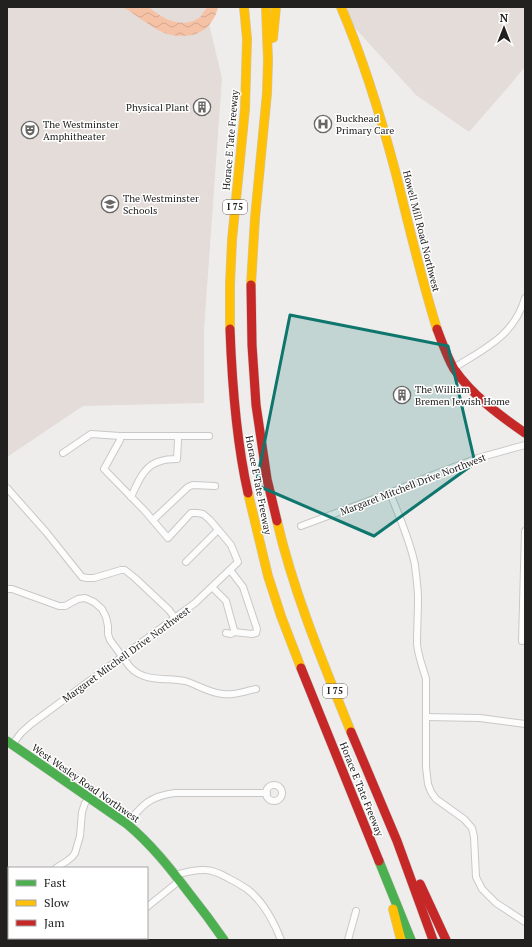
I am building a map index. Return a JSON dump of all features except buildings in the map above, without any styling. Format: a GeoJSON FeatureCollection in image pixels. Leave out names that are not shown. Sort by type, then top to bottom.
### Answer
{"type":"FeatureCollection","features":[{"type":"Feature","properties":{"kind":"main road","name":"Horace E Tate Freeway"},"geometry":{"type":"LineString","coordinates":[[244,7],[247,39],[245,109],[232,240],[230,319],[235,408],[247,492],[268,576],[281,616],[411,940]]}},
{"type":"Feature","properties":{"kind":"main road","name":"Horace E Tate Freeway"},"geometry":{"type":"LineString","coordinates":[[266,7],[268,60],[263,143],[255,218],[251,300],[256,405],[267,479],[277,523],[298,596],[352,734],[397,841],[433,940]]}},
{"type":"Feature","properties":{"kind":"main road"},"geometry":{"type":"LineString","coordinates":[[268,60],[273,40],[276,7]]}},
{"type":"Feature","properties":{"kind":"main road","name":"Howell Mill Road Northwest"},"geometry":{"type":"LineString","coordinates":[[341,7],[362,58],[387,138],[429,306],[440,338],[454,368],[470,387],[490,407],[525,433]]}},
{"type":"Feature","properties":{"kind":"main road","name":"West Wesley Road Northwest"},"geometry":{"type":"LineString","coordinates":[[10,743],[138,833],[177,878],[215,926],[224,940]]}},
{"type":"Feature","properties":{"kind":"main road"},"geometry":{"type":"LineString","coordinates":[[397,841],[415,874],[446,940]]}},
{"type":"Feature","properties":{"kind":"main road"},"geometry":{"type":"LineString","coordinates":[[385,876],[401,940]]}},
{"type":"Feature","properties":{"kind":"street"},"geometry":{"type":"LineString","coordinates":[[454,368],[503,336],[515,321],[525,298]]}},
{"type":"Feature","properties":{"kind":"street"},"geometry":{"type":"LineString","coordinates":[[63,453],[91,434],[120,436],[209,436]]}},
{"type":"Feature","properties":{"kind":"street"},"geometry":{"type":"LineString","coordinates":[[120,436],[120,440],[104,469],[144,510],[168,538],[191,513],[203,514],[218,530],[186,562]]}},
{"type":"Feature","properties":{"kind":"street"},"geometry":{"type":"LineString","coordinates":[[130,497],[145,470],[152,464],[161,460],[177,458],[177,436]]}},
{"type":"Feature","properties":{"kind":"street","name":"Margaret Mitchell Drive Northwest"},"geometry":{"type":"LineString","coordinates":[[301,526],[478,458],[525,445]]}},
{"type":"Feature","properties":{"kind":"street"},"geometry":{"type":"LineString","coordinates":[[153,520],[188,487],[193,485],[215,486]]}},
{"type":"Feature","properties":{"kind":"street"},"geometry":{"type":"LineString","coordinates":[[7,488],[46,532],[82,577],[94,578],[120,570],[125,570],[169,610],[175,618]]}},
{"type":"Feature","properties":{"kind":"street"},"geometry":{"type":"LineString","coordinates":[[390,493],[408,540],[414,564],[418,597],[417,645],[426,680],[426,767],[428,784],[436,799],[469,824],[474,837],[476,879],[482,889],[492,899],[525,922]]}},
{"type":"Feature","properties":{"kind":"street","name":"Margaret Mitchell Drive Northwest"},"geometry":{"type":"LineString","coordinates":[[10,743],[31,724],[195,603],[238,562],[231,545],[218,530]]}},
{"type":"Feature","properties":{"kind":"street"},"geometry":{"type":"LineString","coordinates":[[522,641],[525,531]]}},
{"type":"Feature","properties":{"kind":"street"},"geometry":{"type":"LineString","coordinates":[[226,632],[231,634],[234,632],[252,634],[256,633],[257,629],[243,587],[230,570]]}},
{"type":"Feature","properties":{"kind":"street"},"geometry":{"type":"LineString","coordinates":[[212,587],[226,600],[234,632]]}},
{"type":"Feature","properties":{"kind":"street"},"geometry":{"type":"LineString","coordinates":[[7,588],[12,588],[59,606],[65,606],[78,599],[85,598],[94,602],[102,609],[106,618],[110,640],[134,671],[142,676],[184,681],[212,692],[223,694],[235,694],[256,688]]}},
{"type":"Feature","properties":{"kind":"street"},"geometry":{"type":"LineString","coordinates":[[426,717],[480,718],[525,724]]}},
{"type":"Feature","properties":{"kind":"street"},"geometry":{"type":"LineString","coordinates":[[127,824],[144,804],[165,794],[266,793]]}},
{"type":"Feature","properties":{"kind":"street"},"geometry":{"type":"LineString","coordinates":[[58,867],[72,857],[75,853],[80,836],[82,812],[85,803],[90,798]]}},
{"type":"Feature","properties":{"kind":"street"},"geometry":{"type":"LineString","coordinates":[[148,906],[177,878],[200,870],[207,870],[217,873],[246,888],[258,899],[270,917],[281,940]]}},
{"type":"Feature","properties":{"kind":"street"},"geometry":{"type":"LineString","coordinates":[[348,940],[356,911]]}},
{"type":"Feature","properties":{"kind":"highlighted area"},"geometry":{"type":"Polygon","coordinates":[[[290,315],[448,346],[475,463],[374,536],[256,485],[290,315]]]}},
{"type":"Feature","properties":{"kind":"shaded area","name":"The Westminster Schools"},"geometry":{"type":"Polygon","coordinates":[[[7,7],[205,7],[222,78],[204,330],[204,403],[83,406],[7,457],[7,7]]]}},
{"type":"Feature","properties":{"kind":"shaded area"},"geometry":{"type":"Polygon","coordinates":[[[336,7],[525,7],[525,67],[469,132],[416,95],[336,7]]]}},
{"type":"Feature","properties":{"kind":"water"},"geometry":{"type":"Polygon","coordinates":[[[123,7],[148,7],[165,18],[183,23],[199,18],[207,7],[218,7],[214,18],[208,27],[189,36],[175,36],[162,32],[123,7]]]}},
{"type":"Feature","properties":{"kind":"traffic: fast"},"geometry":{"type":"LineString","coordinates":[[7,741],[127,824],[136,832],[167,865],[224,940]]}},
{"type":"Feature","properties":{"kind":"traffic: fast"},"geometry":{"type":"LineString","coordinates":[[379,861],[411,940]]}},
{"type":"Feature","properties":{"kind":"traffic: slow"},"geometry":{"type":"LineString","coordinates":[[230,329],[232,240],[245,109],[247,39],[244,7]]}},
{"type":"Feature","properties":{"kind":"traffic: slow"},"geometry":{"type":"LineString","coordinates":[[251,285],[255,218],[267,93],[268,60],[266,7]]}},
{"type":"Feature","properties":{"kind":"traffic: slow"},"geometry":{"type":"LineString","coordinates":[[273,38],[276,7]]}},
{"type":"Feature","properties":{"kind":"traffic: slow"},"geometry":{"type":"LineString","coordinates":[[341,7],[365,69],[378,110],[396,174],[420,271],[437,329]]}},
{"type":"Feature","properties":{"kind":"traffic: slow"},"geometry":{"type":"LineString","coordinates":[[248,493],[268,576],[281,616],[301,668]]}},
{"type":"Feature","properties":{"kind":"traffic: slow"},"geometry":{"type":"LineString","coordinates":[[277,521],[301,602],[351,732]]}},
{"type":"Feature","properties":{"kind":"traffic: slow"},"geometry":{"type":"LineString","coordinates":[[393,909],[401,940]]}},
{"type":"Feature","properties":{"kind":"traffic: jam"},"geometry":{"type":"LineString","coordinates":[[251,285],[252,345],[256,405],[267,479],[277,521]]}},
{"type":"Feature","properties":{"kind":"traffic: jam"},"geometry":{"type":"LineString","coordinates":[[230,329],[235,412],[240,453],[248,493]]}},
{"type":"Feature","properties":{"kind":"traffic: jam"},"geometry":{"type":"LineString","coordinates":[[437,329],[449,360],[461,378],[486,404],[525,433]]}},
{"type":"Feature","properties":{"kind":"traffic: jam"},"geometry":{"type":"LineString","coordinates":[[301,668],[379,861]]}},
{"type":"Feature","properties":{"kind":"traffic: jam"},"geometry":{"type":"LineString","coordinates":[[351,732],[397,841],[433,940]]}},
{"type":"Feature","properties":{"kind":"traffic: jam"},"geometry":{"type":"LineString","coordinates":[[420,884],[446,940]]}},
{"type":"Feature","properties":{"kind":"place","name":"Physical Plant"},"geometry":{"type":"Point","coordinates":[202,107]}},
{"type":"Feature","properties":{"kind":"place","name":"Buckhead Primary Care"},"geometry":{"type":"Point","coordinates":[323,124]}},
{"type":"Feature","properties":{"kind":"place","name":"The Westminster Amphitheater"},"geometry":{"type":"Point","coordinates":[30,130]}},
{"type":"Feature","properties":{"kind":"place","name":"The Westminster Schools"},"geometry":{"type":"Point","coordinates":[110,204]}},
{"type":"Feature","properties":{"kind":"place","name":"The William Bremen Jewish Home"},"geometry":{"type":"Point","coordinates":[402,395]}}]}
